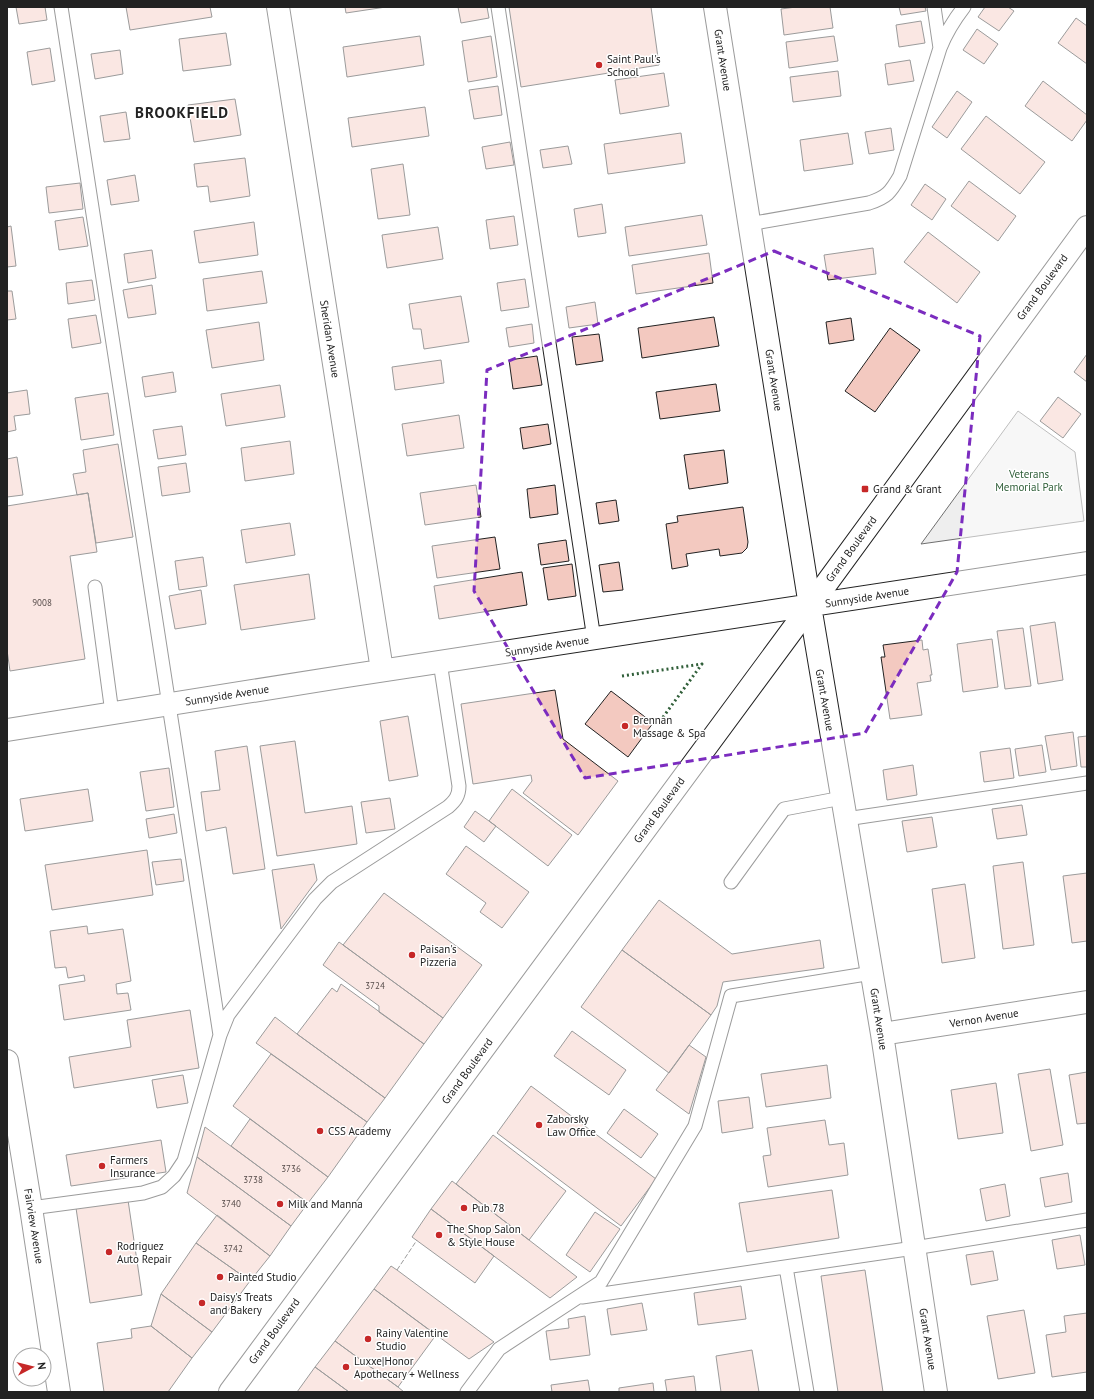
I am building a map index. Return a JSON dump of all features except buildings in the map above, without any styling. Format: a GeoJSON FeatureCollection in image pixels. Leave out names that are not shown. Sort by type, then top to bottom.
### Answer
{"type":"FeatureCollection","features":[{"type":"Feature","properties":{"kind":"street","name":"Sheridan Avenue"},"geometry":{"type":"LineString","coordinates":[[278,7],[382,670]]}},
{"type":"Feature","properties":{"kind":"street","name":"Grant Avenue"},"geometry":{"type":"LineString","coordinates":[[714,7],[810,606],[882,1034],[936,1392]]}},
{"type":"Feature","properties":{"kind":"street","name":"Grand Boulevard"},"geometry":{"type":"LineString","coordinates":[[230,1392],[810,606],[1087,226]]}},
{"type":"Feature","properties":{"kind":"street","name":"Sunnyside Avenue"},"geometry":{"type":"LineString","coordinates":[[7,730],[382,670],[1087,563]]}},
{"type":"Feature","properties":{"kind":"street","name":"Vernon Avenue"},"geometry":{"type":"LineString","coordinates":[[882,1034],[1087,1002]]}},
{"type":"Feature","properties":{"kind":"street","name":"Fairview Avenue"},"geometry":{"type":"LineString","coordinates":[[7,1061],[59,1392]]}},
{"type":"Feature","properties":{"kind":"lane"},"geometry":{"type":"LineString","coordinates":[[61,7],[220,1036]]}},
{"type":"Feature","properties":{"kind":"lane"},"geometry":{"type":"LineString","coordinates":[[498,7],[594,639]]}},
{"type":"Feature","properties":{"kind":"lane"},"geometry":{"type":"LineString","coordinates":[[934,7],[940,48]]}},
{"type":"Feature","properties":{"kind":"lane"},"geometry":{"type":"LineString","coordinates":[[749,224],[869,203],[883,199],[892,190],[900,176],[940,48],[946,35],[964,7]]}},
{"type":"Feature","properties":{"kind":"lane"},"geometry":{"type":"LineString","coordinates":[[95,587],[112,712]]}},
{"type":"Feature","properties":{"kind":"lane"},"geometry":{"type":"LineString","coordinates":[[31,1208],[143,1193],[162,1187],[174,1176],[184,1161],[220,1036],[228,1015],[315,899],[332,882],[454,802],[459,786],[440,662]]}},
{"type":"Feature","properties":{"kind":"lane"},"geometry":{"type":"LineString","coordinates":[[846,819],[1087,783]]}},
{"type":"Feature","properties":{"kind":"lane"},"geometry":{"type":"LineString","coordinates":[[731,882],[784,809],[842,798]]}},
{"type":"Feature","properties":{"kind":"lane"},"geometry":{"type":"LineString","coordinates":[[467,1392],[498,1349],[601,1282],[696,1126],[731,996],[872,973]]}},
{"type":"Feature","properties":{"kind":"lane"},"geometry":{"type":"LineString","coordinates":[[576,1298],[914,1248],[1087,1220]]}},
{"type":"Feature","properties":{"kind":"lane"},"geometry":{"type":"LineString","coordinates":[[786,1266],[807,1392]]}},
{"type":"Feature","properties":{"kind":"highlighted area"},"geometry":{"type":"Polygon","coordinates":[[[774,251],[980,336],[957,572],[865,733],[585,778],[474,591],[487,370],[774,251]]]}},
{"type":"Feature","properties":{"kind":"green space","name":"Veterans Memorial Park"},"geometry":{"type":"Polygon","coordinates":[[[1018,411],[1075,452],[1084,521],[921,544],[1018,411]]]}},
{"type":"Feature","properties":{"kind":"hedge"},"geometry":{"type":"LineString","coordinates":[[622,676],[702,664],[658,724]]}},
{"type":"Feature","properties":{"kind":"fence"},"geometry":{"type":"LineString","coordinates":[[397,1270],[417,1240]]}},
{"type":"Feature","properties":{"kind":"place","name":"Saint Paul's School"},"geometry":{"type":"Point","coordinates":[599,65]}},
{"type":"Feature","properties":{"kind":"place","name":"Grand & Grant"},"geometry":{"type":"Point","coordinates":[865,489]}},
{"type":"Feature","properties":{"kind":"place","name":"Brennan Massage & Spa"},"geometry":{"type":"Point","coordinates":[625,726]}},
{"type":"Feature","properties":{"kind":"place","name":"Paisan's Pizzeria"},"geometry":{"type":"Point","coordinates":[412,955]}},
{"type":"Feature","properties":{"kind":"place","name":"Zaborsky Law Office"},"geometry":{"type":"Point","coordinates":[539,1125]}},
{"type":"Feature","properties":{"kind":"place","name":"CSS Academy"},"geometry":{"type":"Point","coordinates":[320,1131]}},
{"type":"Feature","properties":{"kind":"place","name":"Farmers Insurance"},"geometry":{"type":"Point","coordinates":[102,1166]}},
{"type":"Feature","properties":{"kind":"place","name":"Milk and Manna"},"geometry":{"type":"Point","coordinates":[280,1204]}},
{"type":"Feature","properties":{"kind":"place","name":"Pub 78"},"geometry":{"type":"Point","coordinates":[464,1208]}},
{"type":"Feature","properties":{"kind":"place","name":"The Shop Salon & Style House"},"geometry":{"type":"Point","coordinates":[439,1235]}},
{"type":"Feature","properties":{"kind":"place","name":"Rodriguez Auto Repair"},"geometry":{"type":"Point","coordinates":[109,1252]}},
{"type":"Feature","properties":{"kind":"place","name":"Painted Studio"},"geometry":{"type":"Point","coordinates":[220,1277]}},
{"type":"Feature","properties":{"kind":"place","name":"Daisy's Treats and Bakery"},"geometry":{"type":"Point","coordinates":[202,1303]}},
{"type":"Feature","properties":{"kind":"place","name":"Rainy Valentine Studio"},"geometry":{"type":"Point","coordinates":[368,1339]}},
{"type":"Feature","properties":{"kind":"place","name":"Luxxe|Honor Apothecary + Wellness"},"geometry":{"type":"Point","coordinates":[346,1367]}},
{"type":"Feature","properties":{"kind":"district","name":"BROOKFIELD"},"geometry":{"type":"Point","coordinates":[182,113]}}]}
